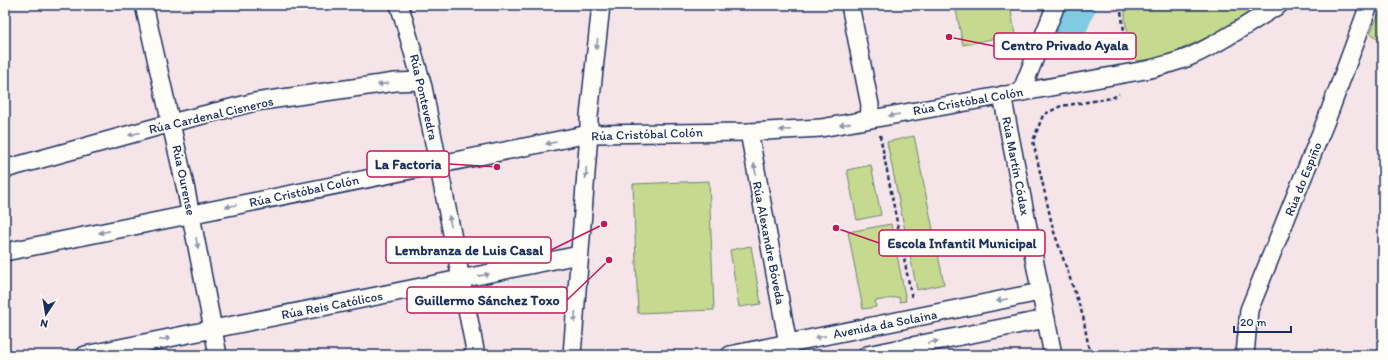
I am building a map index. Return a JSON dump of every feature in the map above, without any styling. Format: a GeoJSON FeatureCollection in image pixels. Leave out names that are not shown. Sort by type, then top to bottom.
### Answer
{"type":"FeatureCollection","features":[{"type":"Feature","properties":{"kind":"street","name":"Rúa Ourense"},"geometry":{"type":"LineString","coordinates":[[144,5],[192,214],[218,355]]}},
{"type":"Feature","properties":{"kind":"street","name":"Rúa Pontevedra"},"geometry":{"type":"LineString","coordinates":[[398,5],[403,16],[421,81],[439,164],[476,355]]}},
{"type":"Feature","properties":{"kind":"street"},"geometry":{"type":"LineString","coordinates":[[572,355],[589,134],[588,116],[601,5]]}},
{"type":"Feature","properties":{"kind":"street"},"geometry":{"type":"LineString","coordinates":[[850,5],[873,119]]}},
{"type":"Feature","properties":{"kind":"street"},"geometry":{"type":"LineString","coordinates":[[1020,92],[1056,5]]}},
{"type":"Feature","properties":{"kind":"street","name":"Rúa Cristóbal Colón"},"geometry":{"type":"LineString","coordinates":[[5,252],[439,164],[568,140],[589,134],[749,132],[821,128],[1131,73],[1169,64],[1206,49],[1279,5]]}},
{"type":"Feature","properties":{"kind":"street","name":"Rúa do Espiño"},"geometry":{"type":"LineString","coordinates":[[1245,355],[1250,310],[1329,114],[1368,5]]}},
{"type":"Feature","properties":{"kind":"street","name":"Rúa Cardenal Cisneros"},"geometry":{"type":"LineString","coordinates":[[5,169],[171,122],[255,102],[395,82],[421,81]]}},
{"type":"Feature","properties":{"kind":"street","name":"Rúa Martín Códax"},"geometry":{"type":"LineString","coordinates":[[1002,95],[1053,355]]}},
{"type":"Feature","properties":{"kind":"street","name":"Rúa Alexandre Bóveda"},"geometry":{"type":"LineString","coordinates":[[749,132],[789,349]]}},
{"type":"Feature","properties":{"kind":"street","name":"Rúa Reis Católicos"},"geometry":{"type":"LineString","coordinates":[[85,355],[580,255]]}},
{"type":"Feature","properties":{"kind":"street","name":"Avenida da Solaina"},"geometry":{"type":"LineString","coordinates":[[730,355],[789,349],[916,318],[1040,292]]}},
{"type":"Feature","properties":{"kind":"street","name":"Avenida da Solaina"},"geometry":{"type":"LineString","coordinates":[[867,355],[1046,319]]}},
{"type":"Feature","properties":{"kind":"path"},"geometry":{"type":"LineString","coordinates":[[1120,5],[1131,73]]}},
{"type":"Feature","properties":{"kind":"path"},"geometry":{"type":"LineString","coordinates":[[1090,355],[1083,316],[1053,230],[1033,141],[1043,115],[1061,106],[1112,98],[1119,94]]}},
{"type":"Feature","properties":{"kind":"path"},"geometry":{"type":"LineString","coordinates":[[873,119],[916,318]]}},
{"type":"Feature","properties":{"kind":"green space"},"geometry":{"type":"Polygon","coordinates":[[[955,5],[1010,5],[1015,34],[963,45],[955,5]]]}},
{"type":"Feature","properties":{"kind":"green space"},"geometry":{"type":"Polygon","coordinates":[[[1125,5],[1260,5],[1222,31],[1161,58],[1136,61],[1125,21],[1125,5]]]}},
{"type":"Feature","properties":{"kind":"green space"},"geometry":{"type":"Polygon","coordinates":[[[1383,6],[1383,42],[1370,33],[1383,6]]]}},
{"type":"Feature","properties":{"kind":"green space"},"geometry":{"type":"Polygon","coordinates":[[[914,136],[944,284],[917,290],[887,142],[914,136]]]}},
{"type":"Feature","properties":{"kind":"green space"},"geometry":{"type":"Polygon","coordinates":[[[871,165],[881,215],[857,220],[847,170],[871,165]]]}},
{"type":"Feature","properties":{"kind":"green space"},"geometry":{"type":"Polygon","coordinates":[[[709,181],[714,310],[638,313],[633,184],[709,181]]]}},
{"type":"Feature","properties":{"kind":"green space"},"geometry":{"type":"Polygon","coordinates":[[[891,224],[906,301],[900,302],[899,297],[875,301],[876,307],[863,309],[848,232],[891,224]]]}},
{"type":"Feature","properties":{"kind":"green space"},"geometry":{"type":"Polygon","coordinates":[[[751,246],[761,304],[739,307],[730,250],[751,246]]]}},
{"type":"Feature","properties":{"kind":"waterway"},"geometry":{"type":"LineString","coordinates":[[1067,35],[1079,5]]}},
{"type":"Feature","properties":{"kind":"place","name":"Centro Privado Ayala"},"geometry":{"type":"Point","coordinates":[949,37]}},
{"type":"Feature","properties":{"kind":"place","name":"La Factoria"},"geometry":{"type":"Point","coordinates":[497,167]}},
{"type":"Feature","properties":{"kind":"place","name":"Lembranza de Luis Casal"},"geometry":{"type":"Point","coordinates":[604,224]}},
{"type":"Feature","properties":{"kind":"place","name":"Escola Infantil Municipal"},"geometry":{"type":"Point","coordinates":[836,228]}},
{"type":"Feature","properties":{"kind":"place","name":"Guillermo Sánchez Toxo"},"geometry":{"type":"Point","coordinates":[609,260]}}]}
